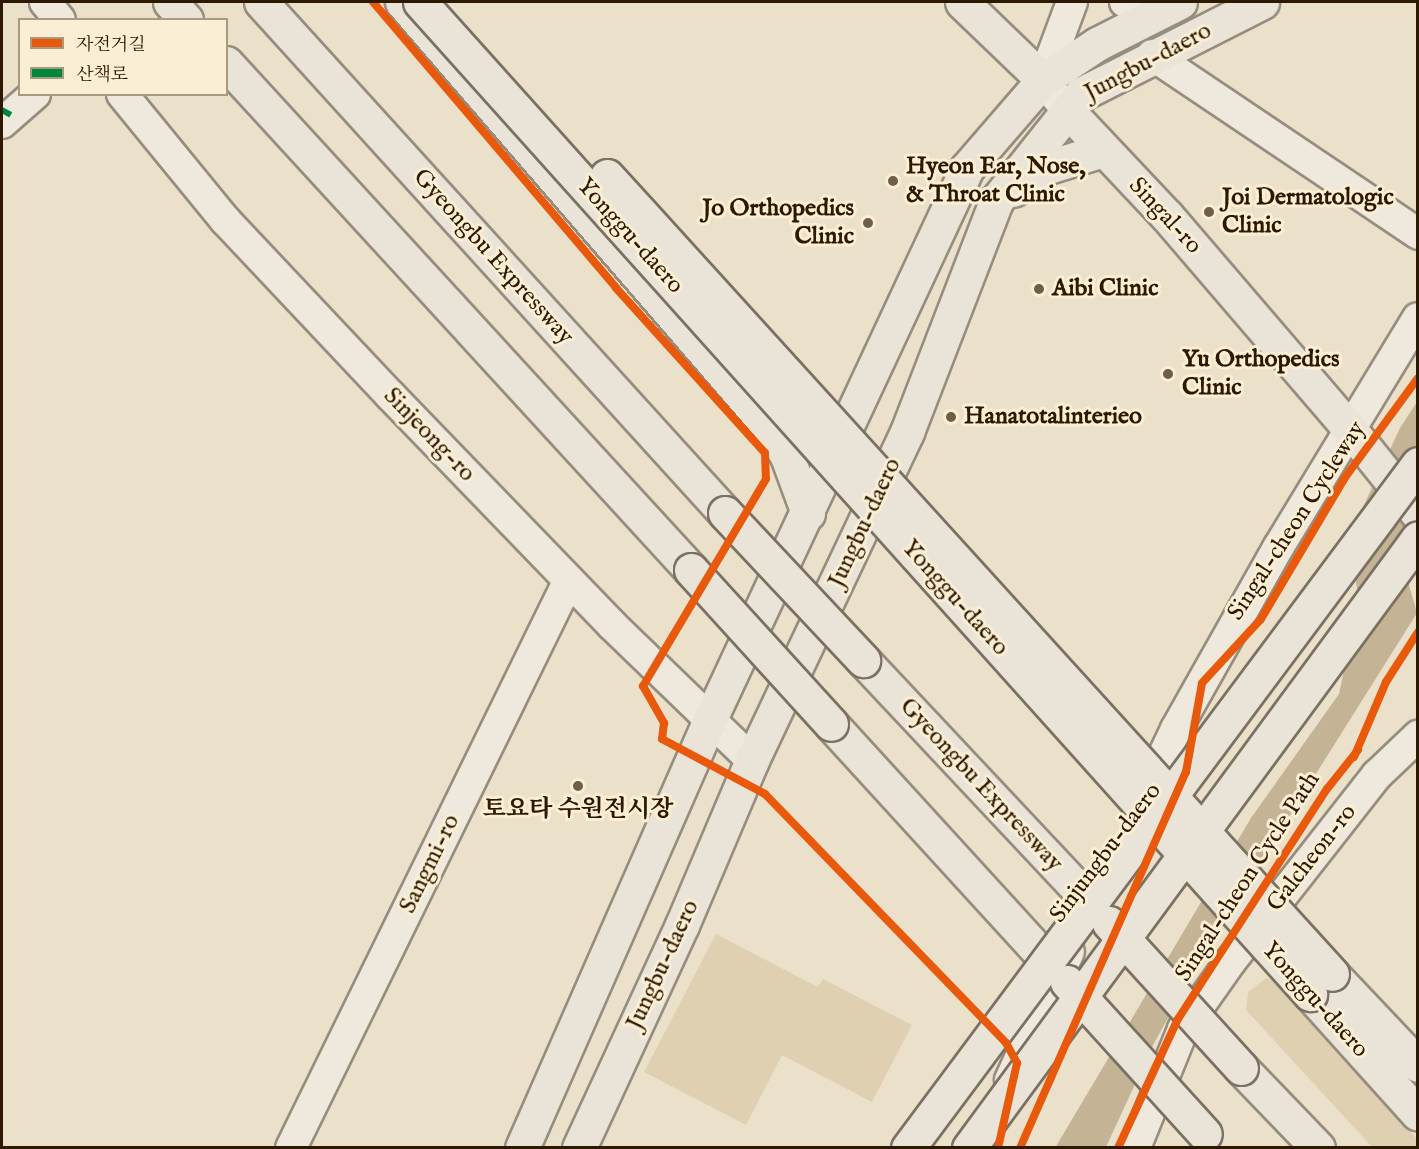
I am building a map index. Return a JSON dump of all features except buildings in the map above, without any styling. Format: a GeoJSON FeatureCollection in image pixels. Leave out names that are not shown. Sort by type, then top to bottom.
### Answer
{"type":"FeatureCollection","features":[{"type":"Feature","properties":{"kind":"main road"},"geometry":{"type":"LineString","coordinates":[[170,2],[184,18]]}},
{"type":"Feature","properties":{"kind":"main road","name":"Gyeongbu Expressway"},"geometry":{"type":"LineString","coordinates":[[261,2],[725,513],[1318,1148]]}},
{"type":"Feature","properties":{"kind":"main road"},"geometry":{"type":"LineString","coordinates":[[402,2],[769,427],[787,456],[808,513]]}},
{"type":"Feature","properties":{"kind":"main road","name":"Yonggu-daero"},"geometry":{"type":"LineString","coordinates":[[420,2],[1321,984],[1412,1059]]}},
{"type":"Feature","properties":{"kind":"main road","name":"Yonggu-daero"},"geometry":{"type":"LineString","coordinates":[[448,2],[1321,984],[1418,1114]]}},
{"type":"Feature","properties":{"kind":"main road","name":"Singal-ro"},"geometry":{"type":"LineString","coordinates":[[962,2],[1043,80]]}},
{"type":"Feature","properties":{"kind":"main road","name":"Jungbu-daero"},"geometry":{"type":"LineString","coordinates":[[522,1148],[710,719],[967,168],[1043,80],[1097,44],[1178,2]]}},
{"type":"Feature","properties":{"kind":"main road","name":"Jungbu-daero"},"geometry":{"type":"LineString","coordinates":[[579,1148],[682,925],[752,760],[914,417],[996,201],[1082,94],[1152,55],[1262,2]]}},
{"type":"Feature","properties":{"kind":"main road"},"geometry":{"type":"LineString","coordinates":[[228,65],[692,570],[1211,1141]]}},
{"type":"Feature","properties":{"kind":"main road","name":"Singal-ro"},"geometry":{"type":"LineString","coordinates":[[1067,110],[1167,216],[1353,434],[1418,514]]}},
{"type":"Feature","properties":{"kind":"main road"},"geometry":{"type":"LineString","coordinates":[[996,201],[1045,168],[1103,150]]}},
{"type":"Feature","properties":{"kind":"main road","name":"Sinjungbu-daero"},"geometry":{"type":"LineString","coordinates":[[908,1148],[1418,464]]}},
{"type":"Feature","properties":{"kind":"main road"},"geometry":{"type":"LineString","coordinates":[[969,1148],[1418,538]]}},
{"type":"Feature","properties":{"kind":"street"},"geometry":{"type":"LineString","coordinates":[[45,2],[58,18]]}},
{"type":"Feature","properties":{"kind":"street"},"geometry":{"type":"LineString","coordinates":[[1043,80],[1072,2]]}},
{"type":"Feature","properties":{"kind":"street"},"geometry":{"type":"LineString","coordinates":[[1125,2],[1156,6],[1178,2]]}},
{"type":"Feature","properties":{"kind":"street"},"geometry":{"type":"LineString","coordinates":[[1152,55],[1418,234]]}},
{"type":"Feature","properties":{"kind":"street","name":"Singal-ro"},"geometry":{"type":"LineString","coordinates":[[1043,80],[1067,110]]}},
{"type":"Feature","properties":{"kind":"street"},"geometry":{"type":"LineString","coordinates":[[5,116],[32,96]]}},
{"type":"Feature","properties":{"kind":"street","name":"Sinjeong-ro"},"geometry":{"type":"LineString","coordinates":[[124,96],[225,220],[569,580],[752,760]]}},
{"type":"Feature","properties":{"kind":"street"},"geometry":{"type":"LineString","coordinates":[[984,1148],[1021,1053],[1176,729],[1353,434],[1418,318]]}},
{"type":"Feature","properties":{"kind":"street","name":"Sangmi-ro"},"geometry":{"type":"LineString","coordinates":[[291,1148],[569,580]]}},
{"type":"Feature","properties":{"kind":"street","name":"Galcheon-ro"},"geometry":{"type":"LineString","coordinates":[[1135,1148],[1183,1029],[1231,962],[1377,775],[1418,736]]}},
{"type":"Feature","properties":{"kind":"shaded area"},"geometry":{"type":"Polygon","coordinates":[[[1417,402],[1417,526],[1400,553],[1417,613],[1209,944],[1153,1045],[1106,1147],[1055,1148],[1251,818],[1339,694],[1359,599],[1348,539],[1400,428],[1417,402]]]}},
{"type":"Feature","properties":{"kind":"shaded area"},"geometry":{"type":"Polygon","coordinates":[[[716,934],[818,987],[823,979],[912,1025],[872,1102],[782,1055],[746,1125],[644,1072],[716,934]]]}},
{"type":"Feature","properties":{"kind":"shaded area"},"geometry":{"type":"Polygon","coordinates":[[[1266,978],[1278,981],[1417,1139],[1417,1147],[1372,1147],[1246,1010],[1248,992],[1266,978]]]}},
{"type":"Feature","properties":{"kind":"marked path"},"geometry":{"type":"LineString","coordinates":[[2,110],[11,115]]}},
{"type":"Feature","properties":{"kind":"cycle path"},"geometry":{"type":"LineString","coordinates":[[373,2],[616,288],[765,453],[766,479],[643,686],[664,723],[662,739],[765,794],[1006,1043],[1017,1063],[998,1148]]}},
{"type":"Feature","properties":{"kind":"cycle path","name":"Singal-cheon Cycleway"},"geometry":{"type":"LineString","coordinates":[[1020,1148],[1186,772],[1202,683],[1261,619],[1344,479],[1418,378]]}},
{"type":"Feature","properties":{"kind":"cycle path"},"geometry":{"type":"LineString","coordinates":[[1354,757],[1386,682],[1418,632]]}},
{"type":"Feature","properties":{"kind":"cycle path","name":"Singal-cheon Cycle Path"},"geometry":{"type":"LineString","coordinates":[[1118,1148],[1178,1019],[1327,789],[1358,750]]}},
{"type":"Feature","properties":{"kind":"place","name":"Hyeon Ear, Nose, & Throat Clinic"},"geometry":{"type":"Point","coordinates":[893,181]}},
{"type":"Feature","properties":{"kind":"place","name":"Joi Dermatologic Clinic"},"geometry":{"type":"Point","coordinates":[1209,212]}},
{"type":"Feature","properties":{"kind":"place","name":"Jo Orthopedics Clinic"},"geometry":{"type":"Point","coordinates":[868,223]}},
{"type":"Feature","properties":{"kind":"place","name":"Aibi Clinic"},"geometry":{"type":"Point","coordinates":[1039,289]}},
{"type":"Feature","properties":{"kind":"place","name":"Yu Orthopedics Clinic"},"geometry":{"type":"Point","coordinates":[1168,374]}},
{"type":"Feature","properties":{"kind":"place","name":"Hanatotalinterieo"},"geometry":{"type":"Point","coordinates":[951,417]}},
{"type":"Feature","properties":{"kind":"place","name":"토요타 수원전시장"},"geometry":{"type":"Point","coordinates":[578,786]}}]}
